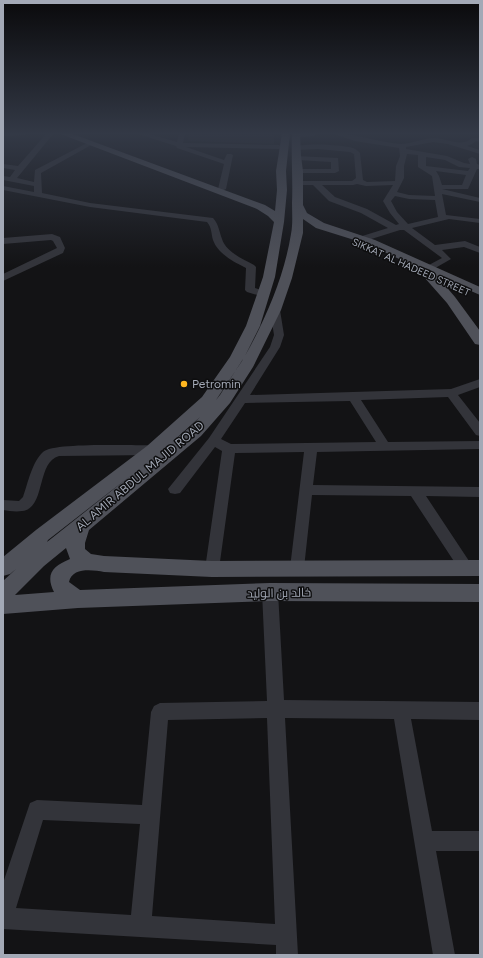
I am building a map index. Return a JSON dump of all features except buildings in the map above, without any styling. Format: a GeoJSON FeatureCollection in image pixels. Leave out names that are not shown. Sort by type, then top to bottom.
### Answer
{"type":"FeatureCollection","features":[{"type":"Feature","properties":{"kind":"main road"},"geometry":{"type":"LineString","coordinates":[[183,178],[261,207],[272,214],[279,222]]}},
{"type":"Feature","properties":{"kind":"main road"},"geometry":{"type":"LineString","coordinates":[[192,178],[254,200],[262,201],[276,197],[282,190]]}},
{"type":"Feature","properties":{"kind":"main road","name":"AL AMIR ABDUL MAJID ROAD"},"geometry":{"type":"LineString","coordinates":[[7,561],[153,450],[207,401],[223,379],[237,358],[253,326],[264,294],[279,222],[282,190],[281,178]]}},
{"type":"Feature","properties":{"kind":"main road","name":"AL AMIR ABDUL MAJID ROAD"},"geometry":{"type":"LineString","coordinates":[[3,594],[38,560],[195,432],[225,399],[259,344],[275,310],[286,278],[297,233],[297,178]]}},
{"type":"Feature","properties":{"kind":"main road","name":"SIKKAT AL HADEED STREET"},"geometry":{"type":"LineString","coordinates":[[297,204],[304,216],[316,223],[362,239],[452,283],[480,292]]}},
{"type":"Feature","properties":{"kind":"main road","name":"SIKKAT AL HADEED STREET"},"geometry":{"type":"LineString","coordinates":[[297,233],[304,228],[325,230],[429,271]]}},
{"type":"Feature","properties":{"kind":"main road"},"geometry":{"type":"LineString","coordinates":[[429,271],[480,341]]}},
{"type":"Feature","properties":{"kind":"main road"},"geometry":{"type":"LineString","coordinates":[[452,283],[472,300],[480,327]]}},
{"type":"Feature","properties":{"kind":"main road","name":"SIKKAT AL HADEED STREET"},"geometry":{"type":"LineString","coordinates":[[452,283],[472,300]]}},
{"type":"Feature","properties":{"kind":"main road"},"geometry":{"type":"LineString","coordinates":[[81,526],[75,542],[75,549],[78,555],[87,562]]}},
{"type":"Feature","properties":{"kind":"main road","name":"خالد بن الوليد"},"geometry":{"type":"LineString","coordinates":[[78,599],[64,593],[59,583],[60,576],[69,567],[87,562],[212,569],[473,568]]}},
{"type":"Feature","properties":{"kind":"main road","name":"خالد بن الوليد"},"geometry":{"type":"LineString","coordinates":[[3,605],[78,599],[270,592],[480,593]]}},
{"type":"Feature","properties":{"kind":"street"},"geometry":{"type":"LineString","coordinates":[[3,178],[38,185]]}},
{"type":"Feature","properties":{"kind":"street"},"geometry":{"type":"LineString","coordinates":[[37,178],[38,195]]}},
{"type":"Feature","properties":{"kind":"street"},"geometry":{"type":"LineString","coordinates":[[222,189],[224,178]]}},
{"type":"Feature","properties":{"kind":"street"},"geometry":{"type":"LineString","coordinates":[[312,178],[315,183],[332,199],[364,211],[394,228]]}},
{"type":"Feature","properties":{"kind":"street"},"geometry":{"type":"LineString","coordinates":[[315,183],[353,183],[360,178]]}},
{"type":"Feature","properties":{"kind":"street"},"geometry":{"type":"LineString","coordinates":[[399,178],[398,183],[387,201],[390,210],[407,227],[444,255],[447,259],[429,271]]}},
{"type":"Feature","properties":{"kind":"street"},"geometry":{"type":"LineString","coordinates":[[437,178],[442,218]]}},
{"type":"Feature","properties":{"kind":"street"},"geometry":{"type":"LineString","coordinates":[[392,193],[409,196],[465,187],[470,178]]}},
{"type":"Feature","properties":{"kind":"street"},"geometry":{"type":"LineString","coordinates":[[6,189],[16,180]]}},
{"type":"Feature","properties":{"kind":"street"},"geometry":{"type":"LineString","coordinates":[[357,181],[366,184],[398,183]]}},
{"type":"Feature","properties":{"kind":"street"},"geometry":{"type":"LineString","coordinates":[[6,189],[98,206],[210,220],[214,224],[218,241],[222,247],[229,254],[251,267],[250,290],[264,294]]}},
{"type":"Feature","properties":{"kind":"street"},"geometry":{"type":"LineString","coordinates":[[439,192],[480,200]]}},
{"type":"Feature","properties":{"kind":"street"},"geometry":{"type":"LineString","coordinates":[[343,211],[354,209],[364,211]]}},
{"type":"Feature","properties":{"kind":"street"},"geometry":{"type":"LineString","coordinates":[[362,239],[394,228],[407,227],[442,218],[449,217],[480,221]]}},
{"type":"Feature","properties":{"kind":"street"},"geometry":{"type":"LineString","coordinates":[[3,241],[52,237],[57,239],[61,248],[60,251],[3,278]]}},
{"type":"Feature","properties":{"kind":"street"},"geometry":{"type":"LineString","coordinates":[[433,248],[465,244],[480,250]]}},
{"type":"Feature","properties":{"kind":"street"},"geometry":{"type":"LineString","coordinates":[[175,489],[213,441],[275,347],[279,334],[275,310]]}},
{"type":"Feature","properties":{"kind":"street"},"geometry":{"type":"LineString","coordinates":[[451,393],[467,389],[480,383]]}},
{"type":"Feature","properties":{"kind":"street"},"geometry":{"type":"LineString","coordinates":[[242,399],[353,397],[480,391]]}},
{"type":"Feature","properties":{"kind":"street"},"geometry":{"type":"LineString","coordinates":[[451,393],[480,432]]}},
{"type":"Feature","properties":{"kind":"street"},"geometry":{"type":"LineString","coordinates":[[353,397],[384,447]]}},
{"type":"Feature","properties":{"kind":"street"},"geometry":{"type":"LineString","coordinates":[[213,441],[229,449],[480,446]]}},
{"type":"Feature","properties":{"kind":"street"},"geometry":{"type":"LineString","coordinates":[[297,568],[311,448]]}},
{"type":"Feature","properties":{"kind":"street"},"geometry":{"type":"LineString","coordinates":[[212,569],[229,449]]}},
{"type":"Feature","properties":{"kind":"street"},"geometry":{"type":"LineString","coordinates":[[3,505],[22,506],[29,500],[42,462],[48,454],[59,451],[153,450]]}},
{"type":"Feature","properties":{"kind":"street"},"geometry":{"type":"LineString","coordinates":[[306,490],[480,492]]}},
{"type":"Feature","properties":{"kind":"street"},"geometry":{"type":"LineString","coordinates":[[415,491],[473,568]]}},
{"type":"Feature","properties":{"kind":"street"},"geometry":{"type":"LineString","coordinates":[[151,815],[37,810],[3,917],[141,926],[286,945],[270,592]]}},
{"type":"Feature","properties":{"kind":"street"},"geometry":{"type":"LineString","coordinates":[[141,926],[160,712],[275,709],[480,710]]}},
{"type":"Feature","properties":{"kind":"street"},"geometry":{"type":"LineString","coordinates":[[401,710],[444,955]]}},
{"type":"Feature","properties":{"kind":"street"},"geometry":{"type":"LineString","coordinates":[[425,841],[480,841]]}},
{"type":"Feature","properties":{"kind":"place","name":"Petromin"},"geometry":{"type":"Point","coordinates":[184,384]}}]}
